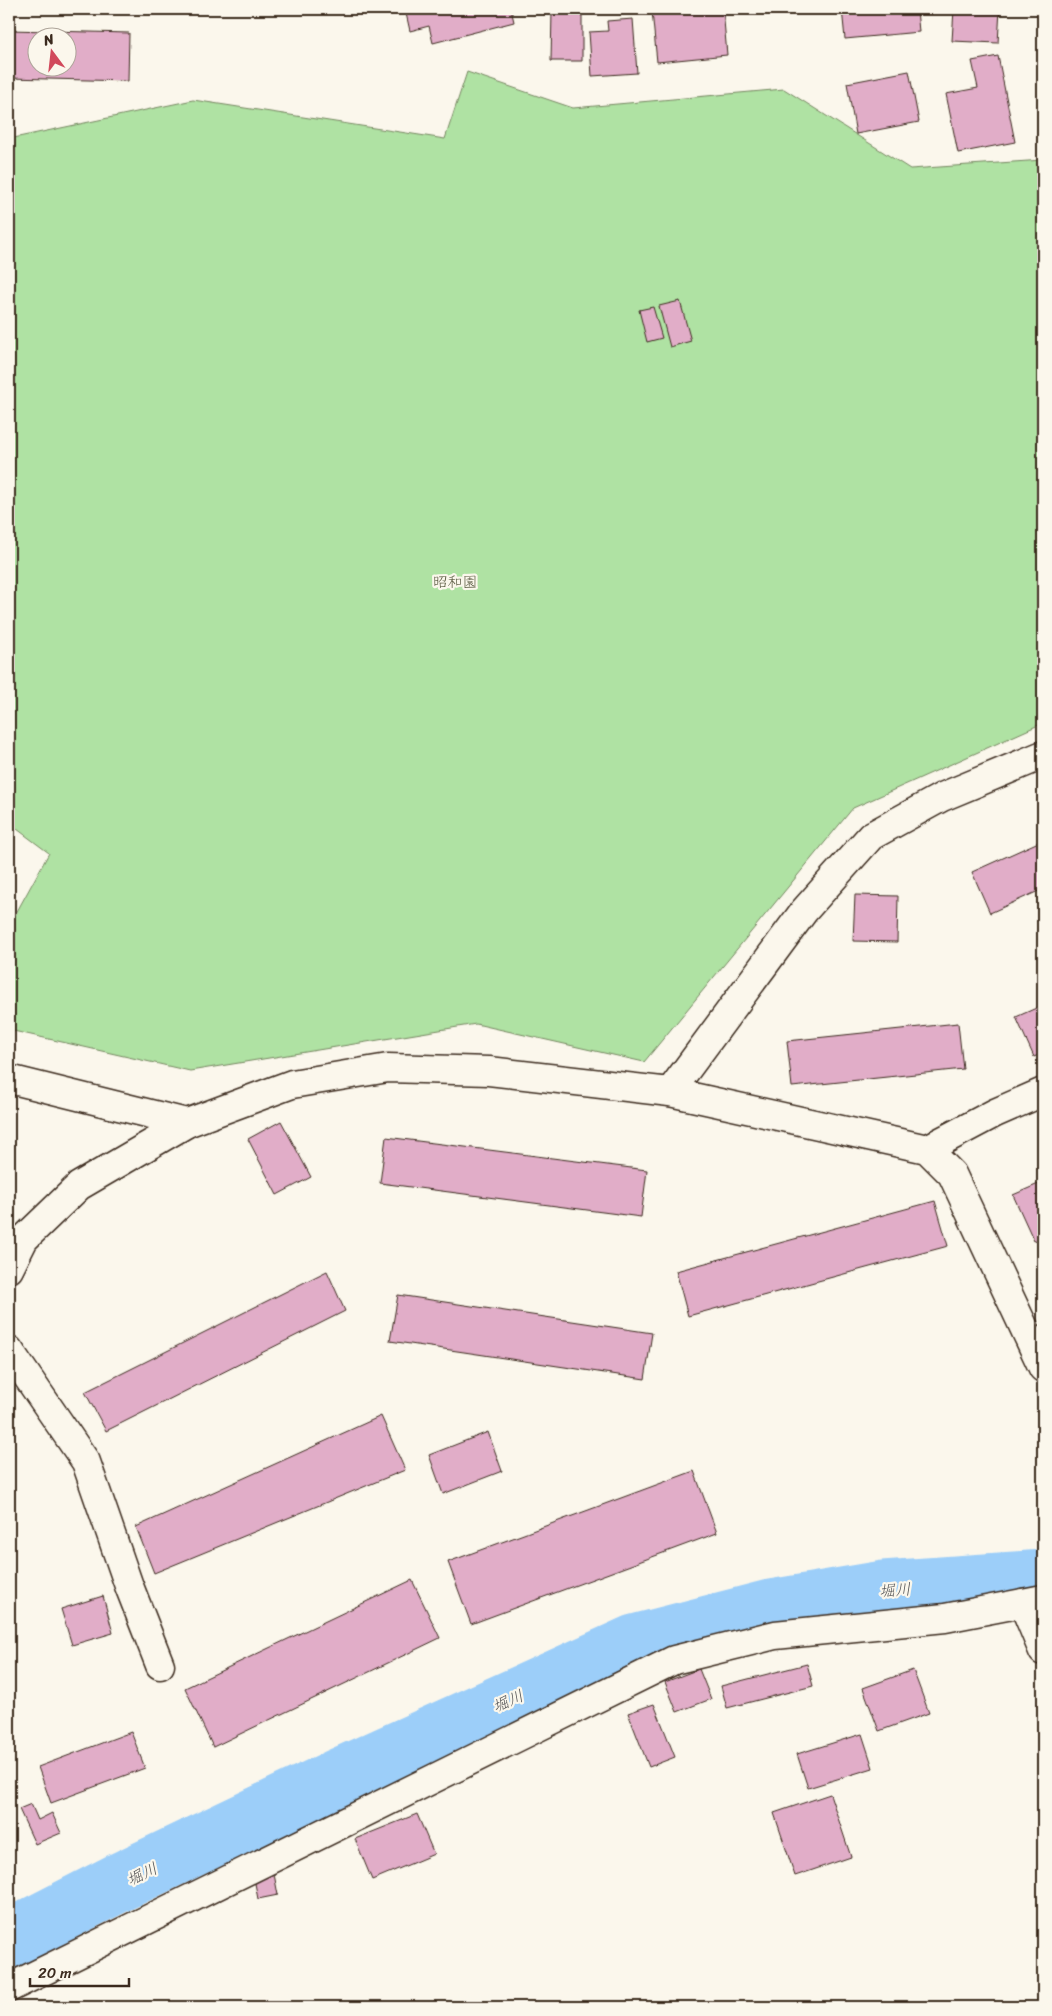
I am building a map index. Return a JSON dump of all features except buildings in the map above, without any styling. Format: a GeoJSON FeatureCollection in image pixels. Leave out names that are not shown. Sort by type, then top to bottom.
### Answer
{"type":"FeatureCollection","features":[{"type":"Feature","properties":{"kind":"street"},"geometry":{"type":"LineString","coordinates":[[670,1092],[804,911],[871,836],[942,798],[1043,755]]}},
{"type":"Feature","properties":{"kind":"street"},"geometry":{"type":"LineString","coordinates":[[9,1269],[24,1239],[79,1186],[186,1124],[292,1084],[388,1068],[489,1071],[670,1092],[927,1149],[952,1174],[1043,1368]]}},
{"type":"Feature","properties":{"kind":"street"},"geometry":{"type":"LineString","coordinates":[[9,1079],[186,1124]]}},
{"type":"Feature","properties":{"kind":"street"},"geometry":{"type":"LineString","coordinates":[[927,1149],[995,1113],[1043,1092]]}},
{"type":"Feature","properties":{"kind":"street"},"geometry":{"type":"LineString","coordinates":[[9,1350],[86,1462],[129,1586],[160,1665]]}},
{"type":"Feature","properties":{"kind":"street"},"geometry":{"type":"LineString","coordinates":[[9,1988],[674,1660],[776,1636],[945,1618],[1033,1600],[1043,1651]]}},
{"type":"Feature","properties":{"kind":"green space","name":"昭和園"},"geometry":{"type":"Polygon","coordinates":[[[467,72],[573,108],[784,89],[910,169],[1043,160],[1043,723],[853,808],[644,1062],[476,1024],[190,1071],[9,1030],[9,926],[49,853],[9,823],[9,139],[193,100],[445,139],[467,72]]]}},
{"type":"Feature","properties":{"kind":"waterway","name":"堀川"},"geometry":{"type":"LineString","coordinates":[[9,1939],[122,1881],[338,1778],[634,1644],[770,1609],[883,1590],[1043,1579]]}}]}
